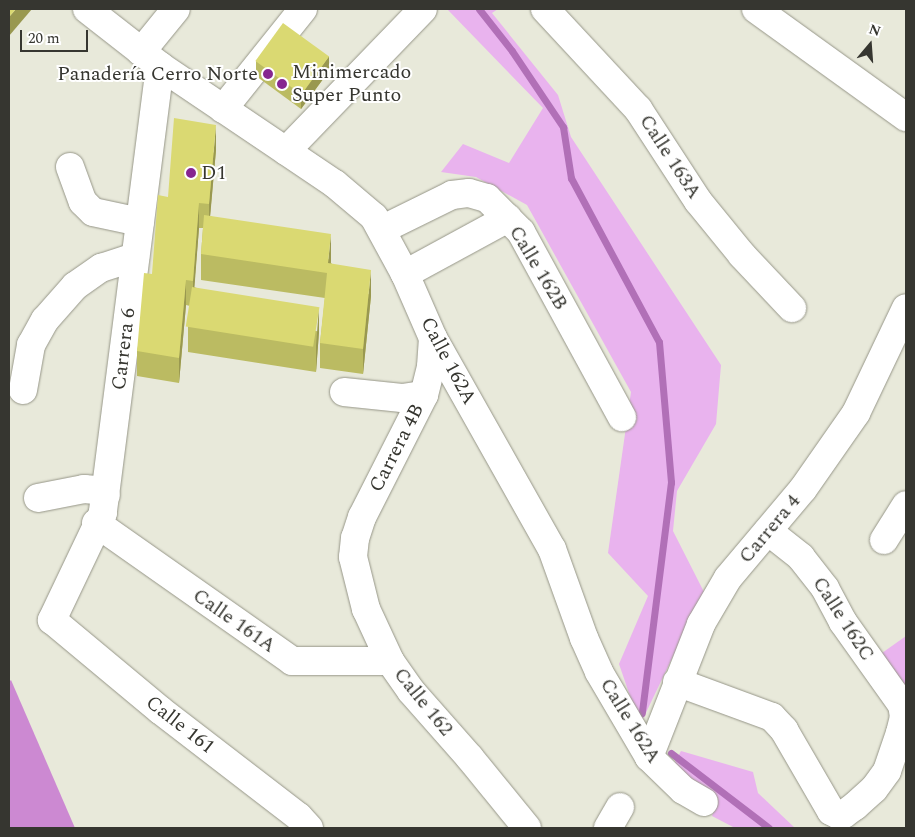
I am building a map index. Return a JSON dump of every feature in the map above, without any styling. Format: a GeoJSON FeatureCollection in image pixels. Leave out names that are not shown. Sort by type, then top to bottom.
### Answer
{"type":"FeatureCollection","features":[{"type":"Feature","properties":{"kind":"street","name":"Calle 162A"},"geometry":{"type":"LineString","coordinates":[[88,9],[150,59],[358,202],[383,229],[433,338],[552,549],[584,638],[599,672],[649,757],[683,790],[704,802]]}},
{"type":"Feature","properties":{"kind":"street"},"geometry":{"type":"LineString","coordinates":[[150,59],[176,9]]}},
{"type":"Feature","properties":{"kind":"street"},"geometry":{"type":"LineString","coordinates":[[223,109],[303,9]]}},
{"type":"Feature","properties":{"kind":"street"},"geometry":{"type":"LineString","coordinates":[[286,151],[423,9]]}},
{"type":"Feature","properties":{"kind":"street","name":"Calle 163A"},"geometry":{"type":"LineString","coordinates":[[545,9],[638,109],[698,201],[742,255],[792,308]]}},
{"type":"Feature","properties":{"kind":"street"},"geometry":{"type":"LineString","coordinates":[[756,9],[906,117]]}},
{"type":"Feature","properties":{"kind":"street","name":"Carrera 6"},"geometry":{"type":"LineString","coordinates":[[52,620],[96,523],[103,512],[106,495],[140,222],[150,59]]}},
{"type":"Feature","properties":{"kind":"street"},"geometry":{"type":"LineString","coordinates":[[70,168],[83,202],[93,212],[140,222]]}},
{"type":"Feature","properties":{"kind":"street","name":"Calle 162B"},"geometry":{"type":"LineString","coordinates":[[383,229],[452,195],[469,192],[487,198],[521,232],[622,417]]}},
{"type":"Feature","properties":{"kind":"street"},"geometry":{"type":"LineString","coordinates":[[405,274],[508,218]]}},
{"type":"Feature","properties":{"kind":"street"},"geometry":{"type":"LineString","coordinates":[[23,390],[31,345],[45,320],[75,286],[101,268],[135,258]]}},
{"type":"Feature","properties":{"kind":"street","name":"Carrera 4"},"geometry":{"type":"LineString","coordinates":[[649,757],[677,682],[702,624],[728,578],[803,489],[856,413],[906,308]]}},
{"type":"Feature","properties":{"kind":"street","name":"Carrera 4B"},"geometry":{"type":"LineString","coordinates":[[353,557],[355,538],[362,517],[424,395],[431,367],[433,338]]}},
{"type":"Feature","properties":{"kind":"street"},"geometry":{"type":"LineString","coordinates":[[344,392],[402,398],[424,395]]}},
{"type":"Feature","properties":{"kind":"street"},"geometry":{"type":"LineString","coordinates":[[38,498],[84,488],[96,490],[106,495]]}},
{"type":"Feature","properties":{"kind":"street"},"geometry":{"type":"LineString","coordinates":[[884,540],[906,505]]}},
{"type":"Feature","properties":{"kind":"street","name":"Calle 161A"},"geometry":{"type":"LineString","coordinates":[[96,523],[292,662],[390,661]]}},
{"type":"Feature","properties":{"kind":"street","name":"Calle 162C"},"geometry":{"type":"LineString","coordinates":[[677,682],[772,717],[784,730],[831,811],[837,814],[844,814],[855,806],[874,789],[887,771],[904,717],[902,705],[843,622],[825,588],[801,557],[768,531]]}},
{"type":"Feature","properties":{"kind":"street","name":"Calle 162"},"geometry":{"type":"LineString","coordinates":[[353,557],[366,609],[390,661],[411,691],[470,758],[527,828]]}},
{"type":"Feature","properties":{"kind":"street","name":"Calle 161"},"geometry":{"type":"LineString","coordinates":[[52,620],[160,710],[299,816],[309,828]]}},
{"type":"Feature","properties":{"kind":"shaded area"},"geometry":{"type":"Polygon","coordinates":[[[447,9],[498,9],[492,13],[558,95],[571,137],[721,365],[716,424],[677,491],[673,531],[704,592],[640,725],[619,664],[648,596],[608,553],[631,392],[527,205],[476,177],[441,172],[463,144],[509,163],[543,108],[447,9]]]}},
{"type":"Feature","properties":{"kind":"shaded area"},"geometry":{"type":"Polygon","coordinates":[[[906,636],[906,695],[882,653],[906,636]]]}},
{"type":"Feature","properties":{"kind":"shaded area"},"geometry":{"type":"Polygon","coordinates":[[[11,680],[75,828],[9,828],[9,682],[11,680]]]}},
{"type":"Feature","properties":{"kind":"shaded area"},"geometry":{"type":"Polygon","coordinates":[[[681,751],[753,772],[758,793],[795,828],[735,828],[712,816],[718,798],[673,766],[681,751]]]}},
{"type":"Feature","properties":{"kind":"building"},"geometry":{"type":"Polygon","coordinates":[[[9,9],[16,9],[9,17],[9,9]]]}},
{"type":"Feature","properties":{"kind":"building"},"geometry":{"type":"Polygon","coordinates":[[[283,23],[329,57],[301,95],[255,61],[283,23]]]}},
{"type":"Feature","properties":{"kind":"building"},"geometry":{"type":"Polygon","coordinates":[[[174,118],[216,125],[209,204],[199,203],[193,281],[186,280],[179,358],[137,351],[144,273],[152,274],[158,195],[168,197],[174,118]]]}},
{"type":"Feature","properties":{"kind":"building"},"geometry":{"type":"Polygon","coordinates":[[[204,215],[331,234],[328,263],[371,270],[363,349],[320,343],[327,273],[201,254],[204,215]]]}},
{"type":"Feature","properties":{"kind":"building"},"geometry":{"type":"Polygon","coordinates":[[[192,287],[319,307],[313,347],[186,327],[192,287]]]}},
{"type":"Feature","properties":{"kind":"waterway"},"geometry":{"type":"LineString","coordinates":[[479,9],[512,51],[563,127],[571,178],[659,342],[671,482],[642,713]]}},
{"type":"Feature","properties":{"kind":"waterway"},"geometry":{"type":"LineString","coordinates":[[671,753],[769,828]]}},
{"type":"Feature","properties":{"kind":"place","name":"Panadería Cerro Norte"},"geometry":{"type":"Point","coordinates":[268,74]}},
{"type":"Feature","properties":{"kind":"place","name":"Minimercado Super Punto"},"geometry":{"type":"Point","coordinates":[282,84]}},
{"type":"Feature","properties":{"kind":"place","name":"D1"},"geometry":{"type":"Point","coordinates":[191,173]}}]}
